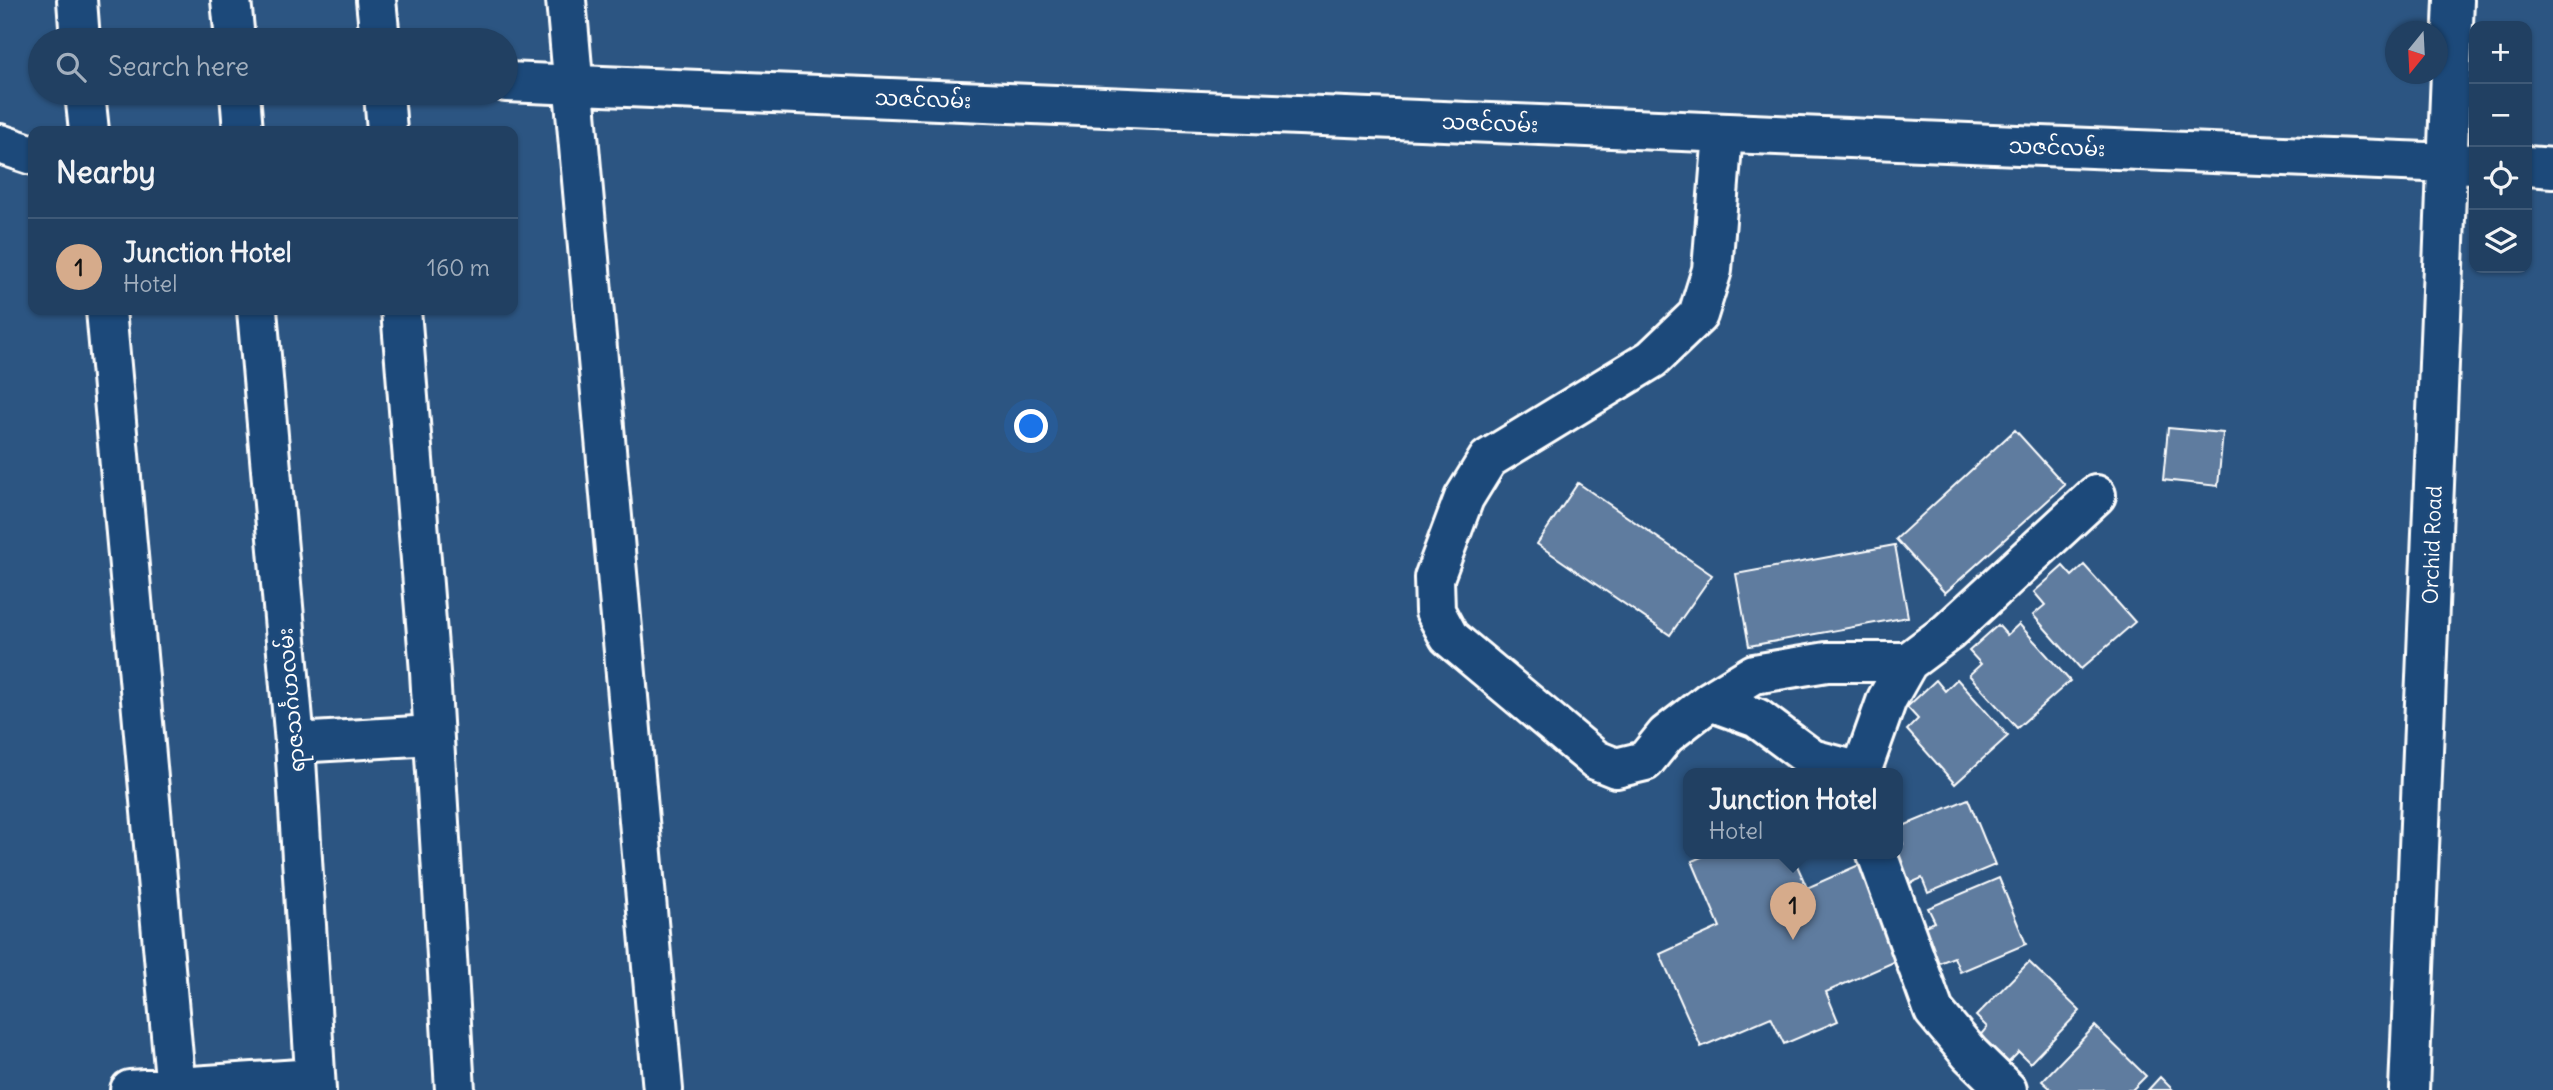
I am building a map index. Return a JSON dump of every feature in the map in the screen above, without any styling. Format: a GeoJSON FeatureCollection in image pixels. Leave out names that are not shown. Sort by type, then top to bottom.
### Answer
{"type":"FeatureCollection","features":[{"type":"Feature","properties":{"kind":"main road"},"geometry":{"type":"LineString","coordinates":[[77,0],[79,28]]}},
{"type":"Feature","properties":{"kind":"main road"},"geometry":{"type":"LineString","coordinates":[[231,0],[234,28]]}},
{"type":"Feature","properties":{"kind":"main road"},"geometry":{"type":"LineString","coordinates":[[376,0],[379,28]]}},
{"type":"Feature","properties":{"kind":"main road"},"geometry":{"type":"LineString","coordinates":[[566,0],[663,1090]]}},
{"type":"Feature","properties":{"kind":"main road","name":"Orchid Road"},"geometry":{"type":"LineString","coordinates":[[2409,1090],[2461,164],[2454,0]]}},
{"type":"Feature","properties":{"kind":"main road","name":"သဇင်လမ်း"},"geometry":{"type":"LineString","coordinates":[[518,83],[2461,164]]}},
{"type":"Feature","properties":{"kind":"main road"},"geometry":{"type":"LineString","coordinates":[[86,105],[88,126]]}},
{"type":"Feature","properties":{"kind":"main road"},"geometry":{"type":"LineString","coordinates":[[241,105],[243,126]]}},
{"type":"Feature","properties":{"kind":"main road"},"geometry":{"type":"LineString","coordinates":[[385,105],[387,126]]}},
{"type":"Feature","properties":{"kind":"main road"},"geometry":{"type":"LineString","coordinates":[[1723,133],[1712,270],[1698,315],[1652,359],[1488,458],[1464,498],[1434,578],[1435,611],[1450,637],[1596,760],[1616,768],[1645,761],[1666,735],[1710,701],[1754,674],[1827,662],[1908,662]]}},
{"type":"Feature","properties":{"kind":"main road"},"geometry":{"type":"LineString","coordinates":[[0,144],[28,153]]}},
{"type":"Feature","properties":{"kind":"main road"},"geometry":{"type":"LineString","coordinates":[[2532,166],[2553,168]]}},
{"type":"Feature","properties":{"kind":"main road"},"geometry":{"type":"LineString","coordinates":[[106,315],[176,1088]]}},
{"type":"Feature","properties":{"kind":"main road","name":"ရာဇသင်္ဂဟလမ်း"},"geometry":{"type":"LineString","coordinates":[[257,315],[295,743],[315,1084]]}},
{"type":"Feature","properties":{"kind":"main road"},"geometry":{"type":"LineString","coordinates":[[401,315],[433,735],[455,1090]]}},
{"type":"Feature","properties":{"kind":"main road"},"geometry":{"type":"LineString","coordinates":[[1863,768],[1887,699],[1908,662],[1948,632],[2096,495]]}},
{"type":"Feature","properties":{"kind":"main road"},"geometry":{"type":"LineString","coordinates":[[1710,701],[1757,718],[1812,759],[1844,768]]}},
{"type":"Feature","properties":{"kind":"main road"},"geometry":{"type":"LineString","coordinates":[[295,743],[433,735]]}},
{"type":"Feature","properties":{"kind":"main road"},"geometry":{"type":"LineString","coordinates":[[1879,859],[1934,1011],[1970,1054],[2007,1090]]}},
{"type":"Feature","properties":{"kind":"main road"},"geometry":{"type":"LineString","coordinates":[[130,1090],[315,1084]]}},
{"type":"Feature","properties":{"kind":"building"},"geometry":{"type":"Polygon","coordinates":[[[2168,428],[2223,433],[2218,486],[2163,480],[2168,428]]]}},
{"type":"Feature","properties":{"kind":"building"},"geometry":{"type":"Polygon","coordinates":[[[2015,430],[2065,485],[1945,593],[1896,539],[2015,430]]]}},
{"type":"Feature","properties":{"kind":"building"},"geometry":{"type":"Polygon","coordinates":[[[1578,483],[1712,575],[1670,635],[1537,544],[1578,483]]]}},
{"type":"Feature","properties":{"kind":"building"},"geometry":{"type":"Polygon","coordinates":[[[1895,545],[1908,617],[1749,646],[1736,574],[1895,545]]]}},
{"type":"Feature","properties":{"kind":"building"},"geometry":{"type":"Polygon","coordinates":[[[2084,565],[2135,622],[2081,669],[2033,615],[2045,605],[2034,592],[2063,566],[2072,576],[2084,565]]]}},
{"type":"Feature","properties":{"kind":"building"},"geometry":{"type":"Polygon","coordinates":[[[2019,624],[2070,681],[2017,728],[1969,675],[1981,664],[1969,651],[1998,625],[2007,635],[2019,624]]]}},
{"type":"Feature","properties":{"kind":"building"},"geometry":{"type":"Polygon","coordinates":[[[1957,679],[2008,736],[1955,784],[1907,730],[1918,719],[1907,707],[1936,680],[1945,691],[1957,679]]]}},
{"type":"Feature","properties":{"kind":"building"},"geometry":{"type":"Polygon","coordinates":[[[1968,799],[1995,865],[1928,893],[1922,878],[1906,885],[1895,859],[1903,859],[1903,826],[1968,799]]]}},
{"type":"Feature","properties":{"kind":"building"},"geometry":{"type":"Polygon","coordinates":[[[1794,859],[1807,888],[1861,864],[1903,958],[1826,992],[1838,1021],[1784,1044],[1771,1017],[1701,1047],[1660,954],[1720,927],[1692,861],[1794,859]]]}},
{"type":"Feature","properties":{"kind":"building"},"geometry":{"type":"Polygon","coordinates":[[[1999,878],[2026,944],[1960,972],[1954,957],[1937,964],[1922,927],[1935,922],[1928,908],[1999,878]]]}},
{"type":"Feature","properties":{"kind":"building"},"geometry":{"type":"Polygon","coordinates":[[[2029,962],[2080,1011],[2030,1063],[2019,1052],[2007,1064],[1979,1037],[1987,1027],[1976,1016],[2029,962]]]}},
{"type":"Feature","properties":{"kind":"building"},"geometry":{"type":"Polygon","coordinates":[[[2095,1026],[2146,1076],[2132,1090],[2052,1090],[2042,1081],[2095,1026]]]}},
{"type":"Feature","properties":{"kind":"building"},"geometry":{"type":"Polygon","coordinates":[[[2160,1077],[2173,1090],[2148,1090],[2160,1077]]]}},
{"type":"Feature","properties":{"kind":"place","name":"Junction Hotel"},"geometry":{"type":"Point","coordinates":[1793,940]}}]}
